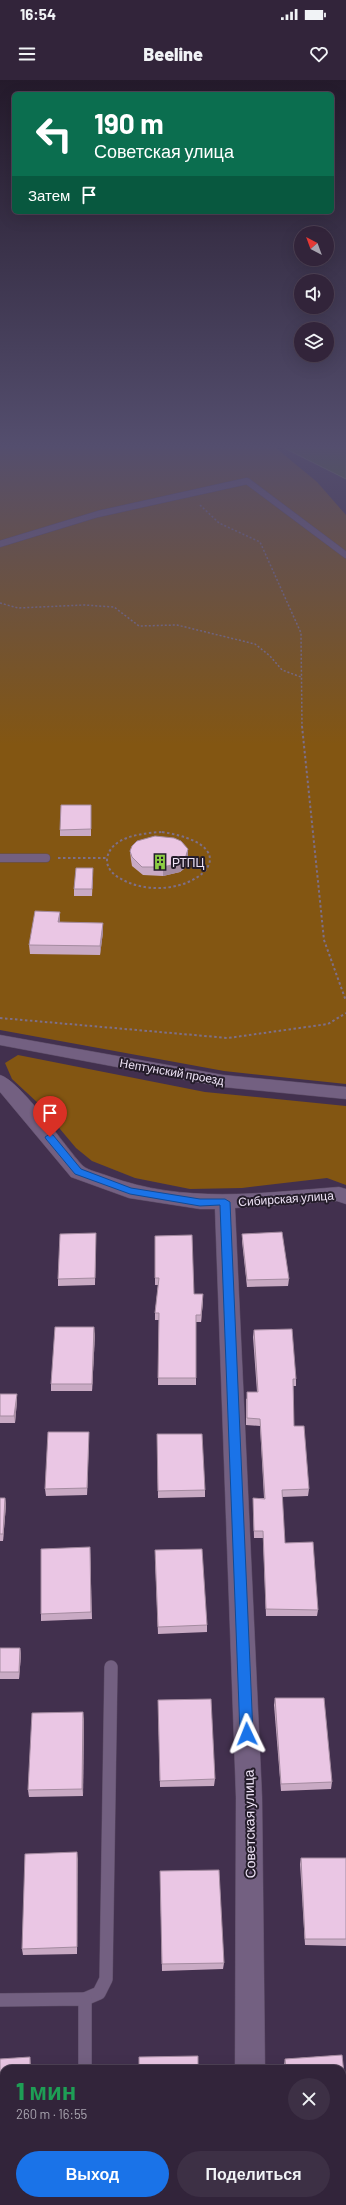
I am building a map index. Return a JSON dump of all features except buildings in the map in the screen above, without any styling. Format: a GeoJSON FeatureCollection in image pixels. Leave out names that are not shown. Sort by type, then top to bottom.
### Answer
{"type":"FeatureCollection","features":[{"type":"Feature","properties":{"kind":"street","name":"Нептунский проезд"},"geometry":{"type":"LineString","coordinates":[[0,1040],[223,1081],[346,1093]]}},
{"type":"Feature","properties":{"kind":"street"},"geometry":{"type":"LineString","coordinates":[[0,1081],[21,1103],[78,1172],[130,1191],[200,1202],[225,1202]]}},
{"type":"Feature","properties":{"kind":"street","name":"Сибирская улица"},"geometry":{"type":"LineString","coordinates":[[225,1202],[339,1194],[346,1197]]}},
{"type":"Feature","properties":{"kind":"street","name":"Советская улица"},"geometry":{"type":"LineString","coordinates":[[225,1202],[249,1797],[250,2065]]}},
{"type":"Feature","properties":{"kind":"lane"},"geometry":{"type":"LineString","coordinates":[[336,547],[346,555]]}},
{"type":"Feature","properties":{"kind":"lane"},"geometry":{"type":"LineString","coordinates":[[0,858],[46,858]]}},
{"type":"Feature","properties":{"kind":"lane"},"geometry":{"type":"LineString","coordinates":[[0,2000],[85,1999],[99,1993],[106,1979],[111,1667]]}},
{"type":"Feature","properties":{"kind":"lane"},"geometry":{"type":"LineString","coordinates":[[85,1999],[85,2065]]}},
{"type":"Feature","properties":{"kind":"path"},"geometry":{"type":"LineString","coordinates":[[262,547],[301,633],[301,720],[324,940],[346,1000]]}},
{"type":"Feature","properties":{"kind":"path"},"geometry":{"type":"LineString","coordinates":[[0,603],[18,608],[84,605],[114,607],[138,626],[177,625],[255,644],[270,656],[282,670],[301,677]]}},
{"type":"Feature","properties":{"kind":"path"},"geometry":{"type":"LineString","coordinates":[[162,832],[191,838],[209,853],[210,862],[206,871],[196,879],[181,885],[152,888],[129,883],[116,877],[108,868],[106,858],[110,850],[125,839],[146,833],[162,832]]}},
{"type":"Feature","properties":{"kind":"path"},"geometry":{"type":"LineString","coordinates":[[46,858],[106,858]]}},
{"type":"Feature","properties":{"kind":"path"},"geometry":{"type":"LineString","coordinates":[[0,1018],[228,1038],[328,1024],[346,1013]]}},
{"type":"Feature","properties":{"kind":"shaded area"},"geometry":{"type":"Polygon","coordinates":[[[0,547],[346,547],[346,1084],[224,1071],[0,1030],[0,547]]]}},
{"type":"Feature","properties":{"kind":"shaded area"},"geometry":{"type":"Polygon","coordinates":[[[18,1055],[205,1092],[346,1106],[346,1185],[327,1178],[242,1188],[190,1189],[135,1178],[92,1161],[76,1148],[39,1104],[12,1079],[5,1063],[18,1055]]]}},
{"type":"Feature","properties":{"kind":"place","name":"РТПЦ"},"geometry":{"type":"Point","coordinates":[160,862]}},
{"type":"Feature","properties":{"kind":"route"},"geometry":{"type":"LineString","coordinates":[[50,1137],[78,1172],[130,1191],[200,1202],[225,1202],[247,1734]]}}]}
